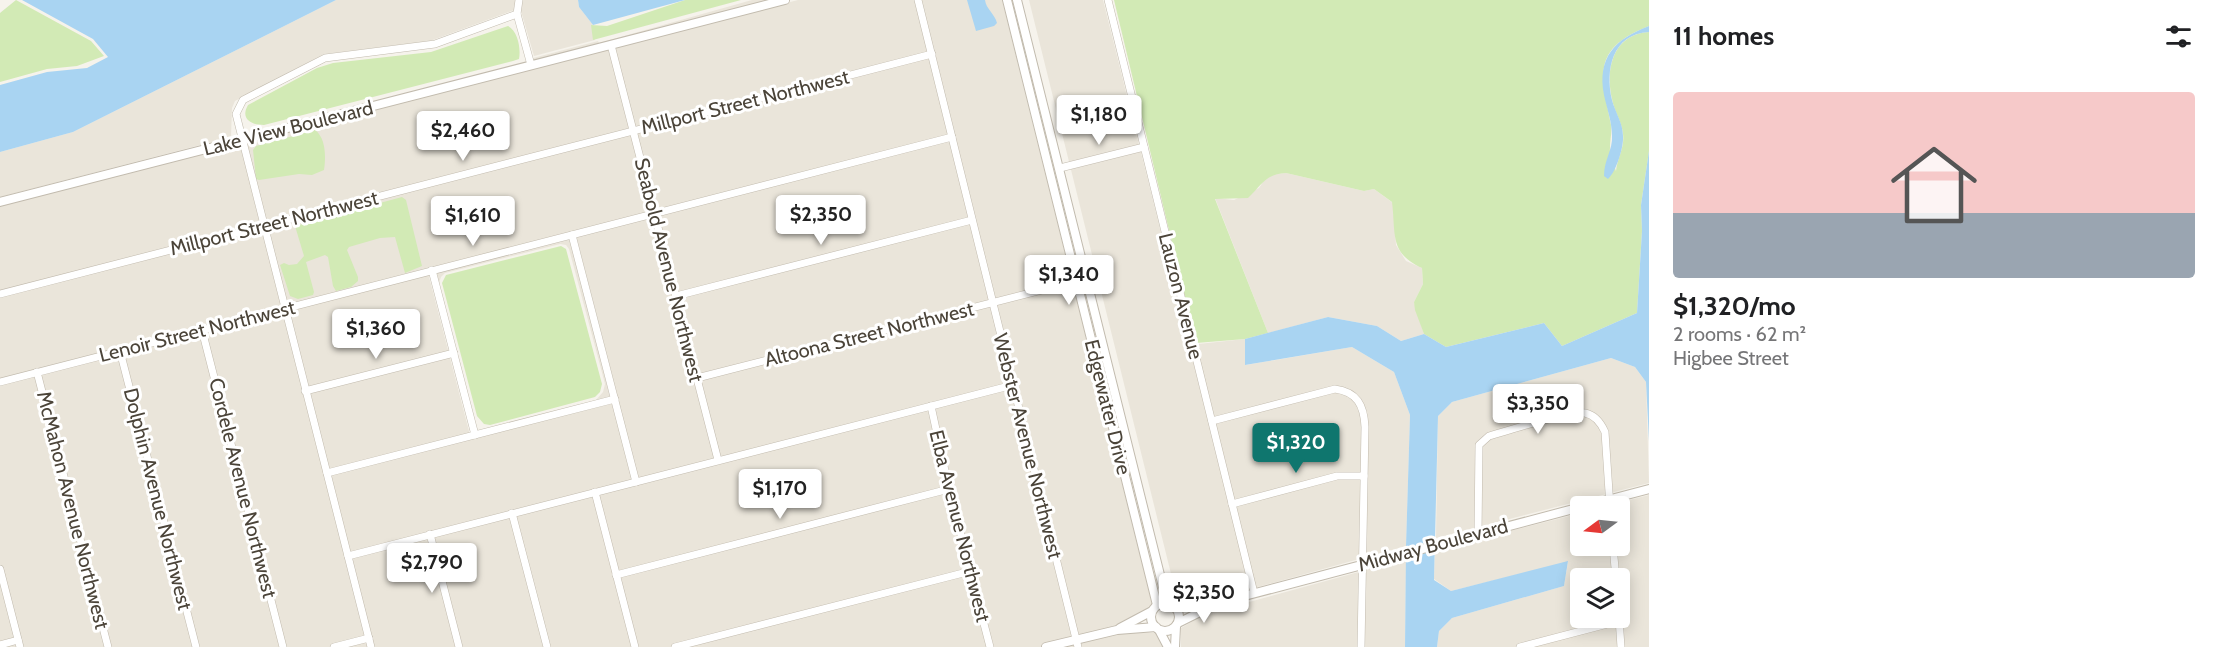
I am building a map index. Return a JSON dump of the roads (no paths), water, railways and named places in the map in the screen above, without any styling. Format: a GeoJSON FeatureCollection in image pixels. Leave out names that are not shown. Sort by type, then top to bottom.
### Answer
{"type":"FeatureCollection","features":[{"type":"Feature","properties":{"kind":"street"},"geometry":{"type":"LineString","coordinates":[[519,0],[517,14],[531,65]]}},
{"type":"Feature","properties":{"kind":"street","name":"Lake View Boulevard"},"geometry":{"type":"LineString","coordinates":[[0,201],[785,0]]}},
{"type":"Feature","properties":{"kind":"street","name":"Webster Avenue Northwest"},"geometry":{"type":"LineString","coordinates":[[918,0],[1077,643]]}},
{"type":"Feature","properties":{"kind":"street","name":"Edgewater Drive"},"geometry":{"type":"LineString","coordinates":[[1007,0],[1077,281],[1154,608]]}},
{"type":"Feature","properties":{"kind":"street","name":"Edgewater Drive"},"geometry":{"type":"LineString","coordinates":[[1017,0],[1171,604]]}},
{"type":"Feature","properties":{"kind":"street","name":"Lauzon Avenue"},"geometry":{"type":"LineString","coordinates":[[1108,0],[1254,593]]}},
{"type":"Feature","properties":{"kind":"street"},"geometry":{"type":"LineString","coordinates":[[371,647],[236,114],[243,100],[318,61],[333,56],[435,44],[517,14]]}},
{"type":"Feature","properties":{"kind":"street","name":"Seabold Avenue Northwest"},"geometry":{"type":"LineString","coordinates":[[611,45],[718,460]]}},
{"type":"Feature","properties":{"kind":"street","name":"Millport Street Northwest"},"geometry":{"type":"LineString","coordinates":[[0,294],[932,54]]}},
{"type":"Feature","properties":{"kind":"street","name":"Lenoir Street Northwest"},"geometry":{"type":"LineString","coordinates":[[0,382],[952,137]]}},
{"type":"Feature","properties":{"kind":"street"},"geometry":{"type":"LineString","coordinates":[[1060,168],[1144,147]]}},
{"type":"Feature","properties":{"kind":"street"},"geometry":{"type":"LineString","coordinates":[[676,296],[972,220]]}},
{"type":"Feature","properties":{"kind":"street"},"geometry":{"type":"LineString","coordinates":[[572,235],[636,482]]}},
{"type":"Feature","properties":{"kind":"street"},"geometry":{"type":"LineString","coordinates":[[432,270],[475,435]]}},
{"type":"Feature","properties":{"kind":"street","name":"Altoona Street Northwest"},"geometry":{"type":"LineString","coordinates":[[697,378],[1077,281]]}},
{"type":"Feature","properties":{"kind":"street","name":"Cordele Avenue Northwest"},"geometry":{"type":"LineString","coordinates":[[202,330],[283,647]]}},
{"type":"Feature","properties":{"kind":"street","name":"Dolphin Avenue Northwest"},"geometry":{"type":"LineString","coordinates":[[120,351],[196,647]]}},
{"type":"Feature","properties":{"kind":"street"},"geometry":{"type":"LineString","coordinates":[[305,391],[454,353]]}},
{"type":"Feature","properties":{"kind":"street","name":"McMahon Avenue Northwest"},"geometry":{"type":"LineString","coordinates":[[37,372],[108,647]]}},
{"type":"Feature","properties":{"kind":"street"},"geometry":{"type":"LineString","coordinates":[[348,556],[1013,385]]}},
{"type":"Feature","properties":{"kind":"street"},"geometry":{"type":"LineString","coordinates":[[1212,421],[1335,389],[1345,391],[1360,402],[1364,410],[1365,427],[1361,647]]}},
{"type":"Feature","properties":{"kind":"street"},"geometry":{"type":"LineString","coordinates":[[327,473],[615,399]]}},
{"type":"Feature","properties":{"kind":"street","name":"Elba Avenue Northwest"},"geometry":{"type":"LineString","coordinates":[[931,406],[990,647]]}},
{"type":"Feature","properties":{"kind":"street"},"geometry":{"type":"LineString","coordinates":[[1478,534],[1479,445],[1490,436],[1575,412],[1590,415],[1602,425],[1605,432],[1610,496]]}},
{"type":"Feature","properties":{"kind":"street"},"geometry":{"type":"LineString","coordinates":[[1232,504],[1337,476],[1364,476]]}},
{"type":"Feature","properties":{"kind":"street"},"geometry":{"type":"LineString","coordinates":[[616,574],[950,489]]}},
{"type":"Feature","properties":{"kind":"street","name":"Midway Boulevard"},"geometry":{"type":"LineString","coordinates":[[1630,496],[1648,490]]}},
{"type":"Feature","properties":{"kind":"street"},"geometry":{"type":"LineString","coordinates":[[595,492],[634,647]]}},
{"type":"Feature","properties":{"kind":"street","name":"Midway Boulevard"},"geometry":{"type":"LineString","coordinates":[[1177,624],[1218,603],[1400,554],[1570,512]]}},
{"type":"Feature","properties":{"kind":"street"},"geometry":{"type":"LineString","coordinates":[[512,513],[547,647]]}},
{"type":"Feature","properties":{"kind":"street"},"geometry":{"type":"LineString","coordinates":[[430,534],[459,647]]}},
{"type":"Feature","properties":{"kind":"street"},"geometry":{"type":"LineString","coordinates":[[0,568],[19,644],[0,645]]}},
{"type":"Feature","properties":{"kind":"street"},"geometry":{"type":"LineString","coordinates":[[675,647],[971,571]]}},
{"type":"Feature","properties":{"kind":"street","name":"Midway Boulevard"},"geometry":{"type":"LineString","coordinates":[[1171,604],[1218,603]]}},
{"type":"Feature","properties":{"kind":"street"},"geometry":{"type":"LineString","coordinates":[[1046,647],[1077,643],[1117,630],[1154,608],[1171,604],[1179,615],[1175,647]]}},
{"type":"Feature","properties":{"kind":"street"},"geometry":{"type":"LineString","coordinates":[[1154,608],[1151,618],[1168,647]]}},
{"type":"Feature","properties":{"kind":"street"},"geometry":{"type":"LineString","coordinates":[[1117,630],[1158,629],[1167,631],[1177,624]]}},
{"type":"Feature","properties":{"kind":"street"},"geometry":{"type":"LineString","coordinates":[[1520,647],[1587,628]]}},
{"type":"Feature","properties":{"kind":"street"},"geometry":{"type":"LineString","coordinates":[[1620,628],[1621,647]]}},
{"type":"Feature","properties":{"kind":"street"},"geometry":{"type":"LineString","coordinates":[[334,647],[369,638]]}},
{"type":"Feature","properties":{"kind":"water"},"geometry":{"type":"Polygon","coordinates":[[[22,0],[336,0],[73,132],[0,152],[0,85],[47,72],[87,68],[108,57],[93,39],[22,0]]]}},
{"type":"Feature","properties":{"kind":"water"},"geometry":{"type":"Polygon","coordinates":[[[578,0],[685,0],[593,25],[579,7],[578,0]]]}},
{"type":"Feature","properties":{"kind":"water"},"geometry":{"type":"Polygon","coordinates":[[[967,0],[985,0],[997,23],[976,31],[967,0]]]}},
{"type":"Feature","properties":{"kind":"water"},"geometry":{"type":"Polygon","coordinates":[[[1649,26],[1649,32],[1636,34],[1619,46],[1611,66],[1610,89],[1623,131],[1623,141],[1617,165],[1608,179],[1604,176],[1604,170],[1612,141],[1612,131],[1604,95],[1603,70],[1611,51],[1618,44],[1649,26]]]}},
{"type":"Feature","properties":{"kind":"water"},"geometry":{"type":"Polygon","coordinates":[[[1649,151],[1649,441],[1646,382],[1635,367],[1611,358],[1452,402],[1438,416],[1434,580],[1451,591],[1568,561],[1564,586],[1452,618],[1439,631],[1437,647],[1405,647],[1410,415],[1394,372],[1352,347],[1245,365],[1245,339],[1328,317],[1377,326],[1401,341],[1424,334],[1446,347],[1544,323],[1562,346],[1637,313],[1642,231],[1641,205],[1649,151]]]}}]}
